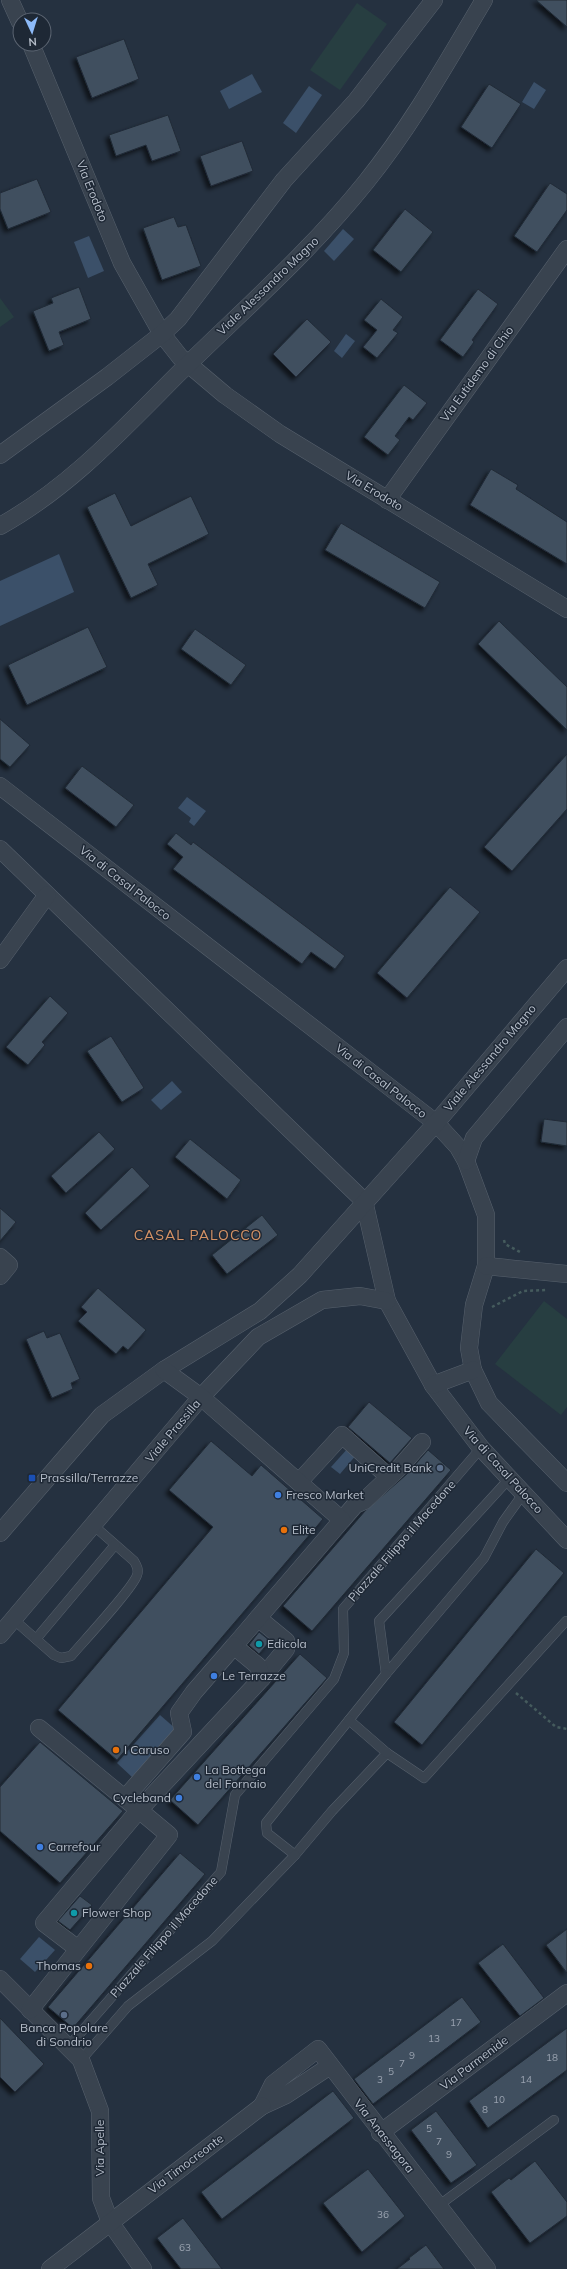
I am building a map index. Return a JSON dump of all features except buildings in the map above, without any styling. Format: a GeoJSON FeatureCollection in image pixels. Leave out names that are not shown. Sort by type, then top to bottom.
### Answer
{"type":"FeatureCollection","features":[{"type":"Feature","properties":{"kind":"street"},"geometry":{"type":"LineString","coordinates":[[10,0],[15,12]]}},
{"type":"Feature","properties":{"kind":"street"},"geometry":{"type":"LineString","coordinates":[[0,454],[107,377],[162,334],[191,303],[284,180],[366,89],[434,0]]}},
{"type":"Feature","properties":{"kind":"street","name":"Viale Alessandro Magno"},"geometry":{"type":"LineString","coordinates":[[0,526],[52,493],[87,464],[276,280],[337,216],[366,183],[415,117],[484,0]]}},
{"type":"Feature","properties":{"kind":"street","name":"Via Erodoto"},"geometry":{"type":"LineString","coordinates":[[33,52],[122,263],[162,334],[188,364],[265,424],[567,609]]}},
{"type":"Feature","properties":{"kind":"street","name":"Via Eutidemo di Chio"},"geometry":{"type":"LineString","coordinates":[[388,500],[567,249]]}},
{"type":"Feature","properties":{"kind":"street","name":"Via di Casal Palocco"},"geometry":{"type":"LineString","coordinates":[[0,786],[436,1123],[458,1147],[466,1161],[486,1214],[486,1266],[474,1305],[468,1348],[473,1370],[489,1403],[567,1483]]}},
{"type":"Feature","properties":{"kind":"street"},"geometry":{"type":"LineString","coordinates":[[0,849],[364,1201],[300,1275],[260,1311],[164,1370],[102,1415],[2,1526]]}},
{"type":"Feature","properties":{"kind":"street"},"geometry":{"type":"LineString","coordinates":[[0,960],[47,895]]}},
{"type":"Feature","properties":{"kind":"street","name":"Viale Alessandro Magno"},"geometry":{"type":"LineString","coordinates":[[364,1201],[436,1123],[567,968]]}},
{"type":"Feature","properties":{"kind":"street"},"geometry":{"type":"LineString","coordinates":[[466,1161],[474,1138],[567,1026]]}},
{"type":"Feature","properties":{"kind":"street","name":"Via di Casal Palocco"},"geometry":{"type":"LineString","coordinates":[[364,1201],[387,1301],[433,1385],[481,1448],[567,1540]]}},
{"type":"Feature","properties":{"kind":"street"},"geometry":{"type":"LineString","coordinates":[[486,1266],[567,1274]]}},
{"type":"Feature","properties":{"kind":"street","name":"Viale Prassilla"},"geometry":{"type":"LineString","coordinates":[[0,1635],[201,1397],[258,1337],[322,1300],[360,1296],[387,1301]]}},
{"type":"Feature","properties":{"kind":"street"},"geometry":{"type":"LineString","coordinates":[[164,1370],[201,1397],[342,1520]]}},
{"type":"Feature","properties":{"kind":"street"},"geometry":{"type":"LineString","coordinates":[[433,1385],[473,1370]]}},
{"type":"Feature","properties":{"kind":"street"},"geometry":{"type":"LineString","coordinates":[[299,1482],[342,1435],[389,1477]]}},
{"type":"Feature","properties":{"kind":"street"},"geometry":{"type":"LineString","coordinates":[[125,1798],[183,1732],[179,1713],[194,1692],[355,1505],[364,1501],[422,1442]]}},
{"type":"Feature","properties":{"kind":"street"},"geometry":{"type":"LineString","coordinates":[[78,1949],[44,1923],[139,1810],[262,1678],[286,1649],[286,1640],[258,1618]]}},
{"type":"Feature","properties":{"kind":"street"},"geometry":{"type":"LineString","coordinates":[[234,1646],[258,1666],[262,1678]]}},
{"type":"Feature","properties":{"kind":"street"},"geometry":{"type":"LineString","coordinates":[[30,2010],[168,1835],[39,1728]]}},
{"type":"Feature","properties":{"kind":"street","name":"Via Apelle"},"geometry":{"type":"LineString","coordinates":[[0,1979],[81,2060],[100,2111],[101,2198],[110,2222],[143,2269]]}},
{"type":"Feature","properties":{"kind":"street","name":"Via Parmenide"},"geometry":{"type":"LineString","coordinates":[[380,2133],[567,1993]]}},
{"type":"Feature","properties":{"kind":"street","name":"Via Timocreonte"},"geometry":{"type":"LineString","coordinates":[[50,2269],[262,2106],[273,2084],[318,2049],[330,2066]]}},
{"type":"Feature","properties":{"kind":"street","name":"Via Anassagora"},"geometry":{"type":"LineString","coordinates":[[330,2066],[380,2133],[487,2269]]}},
{"type":"Feature","properties":{"kind":"lane","name":"Piazzale Filippo il Macedone"},"geometry":{"type":"LineString","coordinates":[[68,2047],[221,1872],[235,1795],[334,1679],[344,1652],[343,1609],[481,1448]]}},
{"type":"Feature","properties":{"kind":"lane"},"geometry":{"type":"LineString","coordinates":[[386,1674],[379,1621],[509,1479]]}},
{"type":"Feature","properties":{"kind":"lane"},"geometry":{"type":"LineString","coordinates":[[295,1855],[267,1833],[266,1823],[386,1674],[484,1558],[502,1522],[523,1494]]}},
{"type":"Feature","properties":{"kind":"lane"},"geometry":{"type":"LineString","coordinates":[[13,1619],[54,1655],[61,1658],[70,1656],[123,1594],[137,1577],[138,1568],[134,1561],[93,1525]]}},
{"type":"Feature","properties":{"kind":"lane"},"geometry":{"type":"LineString","coordinates":[[36,1640],[115,1545]]}},
{"type":"Feature","properties":{"kind":"lane"},"geometry":{"type":"LineString","coordinates":[[349,1720],[387,1753],[424,1778],[566,1621]]}},
{"type":"Feature","properties":{"kind":"lane","name":"Piazzale Filippo il Macedone"},"geometry":{"type":"LineString","coordinates":[[81,2060],[128,2006],[212,1941],[295,1855],[332,1811],[387,1753]]}},
{"type":"Feature","properties":{"kind":"lane"},"geometry":{"type":"LineString","coordinates":[[438,2206],[554,2120]]}},
{"type":"Feature","properties":{"kind":"path"},"geometry":{"type":"LineString","coordinates":[[503,1237],[505,1244],[523,1254]]}},
{"type":"Feature","properties":{"kind":"path"},"geometry":{"type":"LineString","coordinates":[[490,1312],[492,1306],[523,1291],[552,1289]]}},
{"type":"Feature","properties":{"kind":"path"},"geometry":{"type":"LineString","coordinates":[[507,1686],[556,1727],[567,1729]]}},
{"type":"Feature","properties":{"kind":"green space"},"geometry":{"type":"Polygon","coordinates":[[[357,3],[387,24],[340,90],[310,70],[357,3]]]}},
{"type":"Feature","properties":{"kind":"green space"},"geometry":{"type":"Polygon","coordinates":[[[0,298],[14,317],[0,327],[0,298]]]}},
{"type":"Feature","properties":{"kind":"green space"},"geometry":{"type":"Polygon","coordinates":[[[544,1301],[567,1319],[567,1407],[561,1415],[495,1364],[544,1301]]]}},
{"type":"Feature","properties":{"kind":"water"},"geometry":{"type":"Polygon","coordinates":[[[252,74],[262,92],[229,109],[220,91],[252,74]]]}},
{"type":"Feature","properties":{"kind":"water"},"geometry":{"type":"Polygon","coordinates":[[[534,82],[546,90],[534,109],[522,102],[534,82]]]}},
{"type":"Feature","properties":{"kind":"water"},"geometry":{"type":"Polygon","coordinates":[[[309,86],[322,95],[296,133],[283,123],[309,86]]]}},
{"type":"Feature","properties":{"kind":"water"},"geometry":{"type":"Polygon","coordinates":[[[343,229],[354,239],[334,261],[324,251],[343,229]]]}},
{"type":"Feature","properties":{"kind":"water"},"geometry":{"type":"Polygon","coordinates":[[[89,236],[104,271],[88,278],[74,242],[89,236]]]}},
{"type":"Feature","properties":{"kind":"water"},"geometry":{"type":"Polygon","coordinates":[[[346,334],[355,341],[342,358],[334,351],[346,334]]]}},
{"type":"Feature","properties":{"kind":"water"},"geometry":{"type":"Polygon","coordinates":[[[59,554],[74,592],[0,626],[0,581],[59,554]]]}},
{"type":"Feature","properties":{"kind":"water"},"geometry":{"type":"Polygon","coordinates":[[[187,797],[206,811],[194,826],[189,822],[191,818],[178,808],[187,797]]]}},
{"type":"Feature","properties":{"kind":"water"},"geometry":{"type":"Polygon","coordinates":[[[172,1081],[182,1092],[161,1110],[151,1100],[172,1081]]]}},
{"type":"Feature","properties":{"kind":"water"},"geometry":{"type":"Polygon","coordinates":[[[349,1447],[357,1454],[340,1474],[331,1467],[349,1447]]]}},
{"type":"Feature","properties":{"kind":"water"},"geometry":{"type":"Polygon","coordinates":[[[160,1715],[176,1729],[133,1778],[117,1763],[160,1715]]]}},
{"type":"Feature","properties":{"kind":"water"},"geometry":{"type":"Polygon","coordinates":[[[39,1937],[55,1950],[35,1972],[20,1959],[39,1937]]]}},
{"type":"Feature","properties":{"kind":"place","name":"UniCredit Bank"},"geometry":{"type":"Point","coordinates":[440,1468]}},
{"type":"Feature","properties":{"kind":"place","name":"Prassilla/Terrazze"},"geometry":{"type":"Point","coordinates":[32,1478]}},
{"type":"Feature","properties":{"kind":"place","name":"Fresco Market"},"geometry":{"type":"Point","coordinates":[278,1495]}},
{"type":"Feature","properties":{"kind":"place","name":"Elite"},"geometry":{"type":"Point","coordinates":[284,1530]}},
{"type":"Feature","properties":{"kind":"place","name":"Edicola"},"geometry":{"type":"Point","coordinates":[259,1644]}},
{"type":"Feature","properties":{"kind":"place","name":"Le Terrazze"},"geometry":{"type":"Point","coordinates":[214,1676]}},
{"type":"Feature","properties":{"kind":"place","name":"I Caruso"},"geometry":{"type":"Point","coordinates":[116,1750]}},
{"type":"Feature","properties":{"kind":"place","name":"La Bottega del Fornaio"},"geometry":{"type":"Point","coordinates":[197,1777]}},
{"type":"Feature","properties":{"kind":"place","name":"Cycleband"},"geometry":{"type":"Point","coordinates":[179,1798]}},
{"type":"Feature","properties":{"kind":"place","name":"Carrefour"},"geometry":{"type":"Point","coordinates":[40,1847]}},
{"type":"Feature","properties":{"kind":"place","name":"Flower Shop"},"geometry":{"type":"Point","coordinates":[74,1913]}},
{"type":"Feature","properties":{"kind":"place","name":"Thomas"},"geometry":{"type":"Point","coordinates":[89,1966]}},
{"type":"Feature","properties":{"kind":"place","name":"Banca Popolare di Sondrio"},"geometry":{"type":"Point","coordinates":[64,2015]}},
{"type":"Feature","properties":{"kind":"district","name":"CASAL PALOCCO"},"geometry":{"type":"Point","coordinates":[198,1235]}}]}
